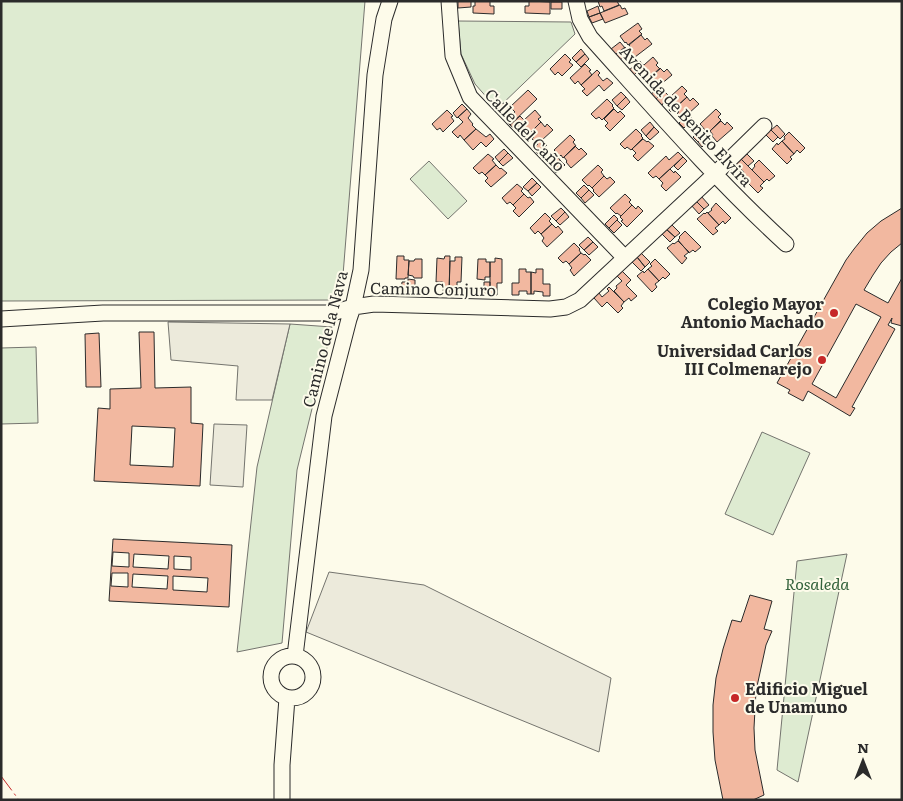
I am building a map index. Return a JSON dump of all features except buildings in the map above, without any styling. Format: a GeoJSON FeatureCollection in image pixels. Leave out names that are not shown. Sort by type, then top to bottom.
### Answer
{"type":"FeatureCollection","features":[{"type":"Feature","properties":{"kind":"street","name":"Camino de la Nava"},"geometry":{"type":"LineString","coordinates":[[295,656],[324,416],[353,307],[360,270],[375,75],[384,19],[390,1]]}},
{"type":"Feature","properties":{"kind":"street","name":"Calle del Caño"},"geometry":{"type":"LineString","coordinates":[[449,1],[453,56],[470,97],[625,258]]}},
{"type":"Feature","properties":{"kind":"street","name":"Avenida de Benito Elvira"},"geometry":{"type":"LineString","coordinates":[[576,1],[580,19],[590,37],[715,174],[752,213],[786,244]]}},
{"type":"Feature","properties":{"kind":"street","name":"Camino Conjuro"},"geometry":{"type":"LineString","coordinates":[[1,319],[104,313],[332,313],[374,304],[550,309],[566,307],[580,300],[764,126]]}},
{"type":"Feature","properties":{"kind":"street"},"geometry":{"type":"LineString","coordinates":[[287,656],[295,656],[304,659],[310,665],[314,681],[304,695],[288,698],[280,695],[274,689],[271,681],[271,672],[274,665],[280,659],[287,656]]}},
{"type":"Feature","properties":{"kind":"street"},"geometry":{"type":"LineString","coordinates":[[282,800],[282,765],[288,698]]}},
{"type":"Feature","properties":{"kind":"green space"},"geometry":{"type":"Polygon","coordinates":[[[1,1],[365,1],[341,300],[1,301],[1,1]]]}},
{"type":"Feature","properties":{"kind":"green space"},"geometry":{"type":"Polygon","coordinates":[[[458,21],[571,22],[575,34],[497,109],[475,84],[461,54],[458,21]]]}},
{"type":"Feature","properties":{"kind":"green space"},"geometry":{"type":"Polygon","coordinates":[[[429,161],[467,201],[448,219],[410,179],[429,161]]]}},
{"type":"Feature","properties":{"kind":"green space"},"geometry":{"type":"Polygon","coordinates":[[[290,324],[332,327],[297,470],[282,643],[237,652],[257,467],[290,324]]]}},
{"type":"Feature","properties":{"kind":"green space"},"geometry":{"type":"Polygon","coordinates":[[[36,347],[38,423],[1,424],[1,348],[36,347]]]}},
{"type":"Feature","properties":{"kind":"green space"},"geometry":{"type":"Polygon","coordinates":[[[762,432],[810,453],[773,535],[725,514],[762,432]]]}},
{"type":"Feature","properties":{"kind":"green space","name":"Rosaleda"},"geometry":{"type":"Polygon","coordinates":[[[847,554],[798,782],[777,770],[797,561],[847,554]]]}},
{"type":"Feature","properties":{"kind":"shaded area"},"geometry":{"type":"Polygon","coordinates":[[[168,322],[290,324],[272,400],[236,400],[238,366],[171,360],[168,322]]]}},
{"type":"Feature","properties":{"kind":"shaded area"},"geometry":{"type":"Polygon","coordinates":[[[214,424],[247,425],[243,487],[210,485],[214,424]]]}},
{"type":"Feature","properties":{"kind":"shaded area"},"geometry":{"type":"Polygon","coordinates":[[[329,572],[424,585],[611,678],[599,752],[306,632],[329,572]]]}},
{"type":"Feature","properties":{"kind":"power"},"geometry":{"type":"LineString","coordinates":[[1,776],[19,800]]}},
{"type":"Feature","properties":{"kind":"place","name":"Colegio Mayor Antonio Machado"},"geometry":{"type":"Point","coordinates":[834,313]}},
{"type":"Feature","properties":{"kind":"place","name":"Universidad Carlos III Colmenarejo"},"geometry":{"type":"Point","coordinates":[822,360]}},
{"type":"Feature","properties":{"kind":"place","name":"Edificio Miguel de Unamuno"},"geometry":{"type":"Point","coordinates":[735,698]}}]}
